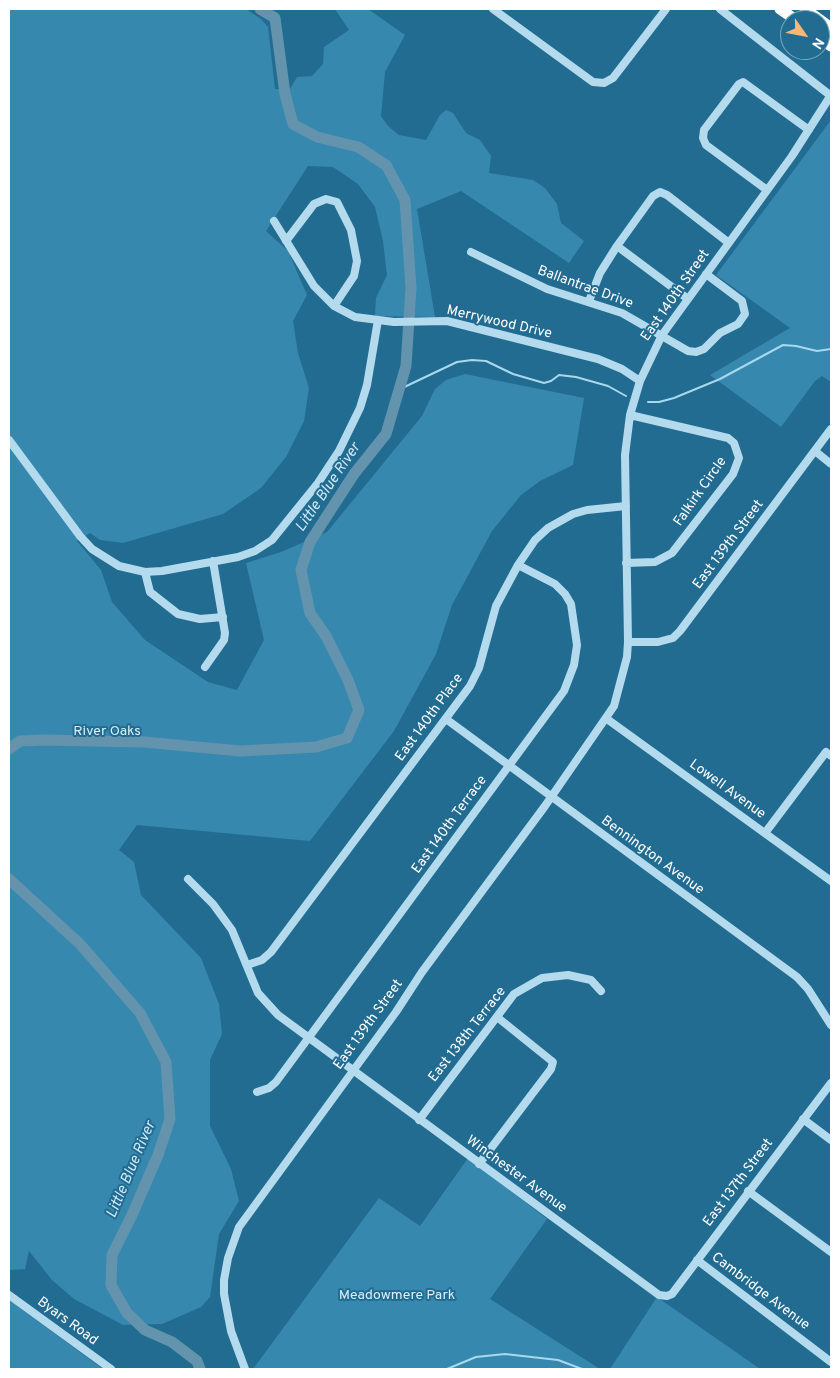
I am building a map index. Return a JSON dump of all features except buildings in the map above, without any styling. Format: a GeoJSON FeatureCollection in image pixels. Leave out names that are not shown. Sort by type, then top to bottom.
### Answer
{"type":"FeatureCollection","features":[{"type":"Feature","properties":{"kind":"highway"},"geometry":{"type":"LineString","coordinates":[[805,9],[831,28]]}},
{"type":"Feature","properties":{"kind":"street"},"geometry":{"type":"LineString","coordinates":[[493,9],[594,82],[604,83],[613,78],[666,9]]}},
{"type":"Feature","properties":{"kind":"street"},"geometry":{"type":"LineString","coordinates":[[720,9],[831,95]]}},
{"type":"Feature","properties":{"kind":"street"},"geometry":{"type":"LineString","coordinates":[[767,190],[706,145],[703,134],[741,83],[748,83],[809,130]]}},
{"type":"Feature","properties":{"kind":"street","name":"East 140th Street"},"geometry":{"type":"LineString","coordinates":[[607,719],[620,689],[628,642],[625,455],[630,415],[640,380],[662,335],[767,190],[831,95]]}},
{"type":"Feature","properties":{"kind":"street"},"geometry":{"type":"LineString","coordinates":[[590,301],[600,273],[617,246],[653,196],[658,193],[667,195],[729,243]]}},
{"type":"Feature","properties":{"kind":"street"},"geometry":{"type":"LineString","coordinates":[[286,241],[314,204],[326,199],[337,202],[351,230],[357,261],[354,276],[334,306]]}},
{"type":"Feature","properties":{"kind":"street","name":"Merrywood Drive"},"geometry":{"type":"LineString","coordinates":[[274,221],[314,286],[334,306],[355,317],[394,322],[447,321],[598,360],[622,369],[640,380]]}},
{"type":"Feature","properties":{"kind":"street"},"geometry":{"type":"LineString","coordinates":[[617,246],[688,299]]}},
{"type":"Feature","properties":{"kind":"street","name":"Ballantrae Drive"},"geometry":{"type":"LineString","coordinates":[[471,252],[547,289],[590,301],[622,313],[688,351],[696,352],[704,349],[720,333],[742,320],[745,309],[742,301],[706,274]]}},
{"type":"Feature","properties":{"kind":"street"},"geometry":{"type":"LineString","coordinates":[[9,440],[80,536],[92,549],[119,566],[145,572],[214,562],[255,552],[272,540],[318,483],[339,452],[360,408],[373,357],[378,320]]}},
{"type":"Feature","properties":{"kind":"street","name":"Falkirk Circle"},"geometry":{"type":"LineString","coordinates":[[626,563],[655,562],[672,553],[733,474],[740,458],[738,450],[728,438],[630,415]]}},
{"type":"Feature","properties":{"kind":"street","name":"East 139th Street"},"geometry":{"type":"LineString","coordinates":[[628,642],[658,642],[673,638],[831,429]]}},
{"type":"Feature","properties":{"kind":"street"},"geometry":{"type":"LineString","coordinates":[[815,452],[831,464]]}},
{"type":"Feature","properties":{"kind":"street","name":"East 140th Place"},"geometry":{"type":"LineString","coordinates":[[247,965],[262,960],[271,952],[476,677],[496,606],[518,565],[535,540],[560,520],[587,510],[626,506]]}},
{"type":"Feature","properties":{"kind":"street"},"geometry":{"type":"LineString","coordinates":[[205,667],[224,640],[223,616],[214,562]]}},
{"type":"Feature","properties":{"kind":"street","name":"East 140th Terrace"},"geometry":{"type":"LineString","coordinates":[[257,1092],[269,1088],[276,1082],[564,691],[574,665],[577,644],[575,617],[566,594],[555,584],[518,565]]}},
{"type":"Feature","properties":{"kind":"street"},"geometry":{"type":"LineString","coordinates":[[145,572],[150,592],[178,614],[200,619],[223,616]]}},
{"type":"Feature","properties":{"kind":"street","name":"Bennington Avenue"},"geometry":{"type":"LineString","coordinates":[[446,719],[797,977],[808,989],[831,1025]]}},
{"type":"Feature","properties":{"kind":"street","name":"East 139th Street"},"geometry":{"type":"LineString","coordinates":[[245,1369],[231,1331],[224,1294],[224,1280],[233,1242],[248,1213],[607,719]]}},
{"type":"Feature","properties":{"kind":"street","name":"Lowell Avenue"},"geometry":{"type":"LineString","coordinates":[[607,719],[831,881]]}},
{"type":"Feature","properties":{"kind":"street"},"geometry":{"type":"LineString","coordinates":[[766,834],[828,754]]}},
{"type":"Feature","properties":{"kind":"street","name":"Winchester Avenue"},"geometry":{"type":"LineString","coordinates":[[188,879],[213,904],[232,930],[258,993],[266,1004],[352,1072],[659,1295],[667,1296]]}},
{"type":"Feature","properties":{"kind":"street","name":"East 138th Terrace"},"geometry":{"type":"LineString","coordinates":[[419,1120],[514,994],[542,978],[568,975],[591,980],[602,991]]}},
{"type":"Feature","properties":{"kind":"street"},"geometry":{"type":"LineString","coordinates":[[479,1164],[551,1068],[553,1062],[497,1017]]}},
{"type":"Feature","properties":{"kind":"street","name":"East 137th Street"},"geometry":{"type":"LineString","coordinates":[[667,1296],[672,1294],[831,1082]]}},
{"type":"Feature","properties":{"kind":"street"},"geometry":{"type":"LineString","coordinates":[[803,1120],[831,1140]]}},
{"type":"Feature","properties":{"kind":"street"},"geometry":{"type":"LineString","coordinates":[[748,1191],[831,1252]]}},
{"type":"Feature","properties":{"kind":"street","name":"Cambridge Avenue"},"geometry":{"type":"LineString","coordinates":[[697,1260],[831,1362]]}},
{"type":"Feature","properties":{"kind":"street","name":"Byars Road"},"geometry":{"type":"LineString","coordinates":[[9,1294],[111,1369]]}},
{"type":"Feature","properties":{"kind":"green space","name":"River Oaks"},"geometry":{"type":"Polygon","coordinates":[[[9,9],[246,9],[261,19],[268,27],[275,89],[290,89],[297,77],[312,76],[323,64],[324,47],[349,30],[335,9],[368,9],[405,35],[385,72],[381,116],[388,126],[399,135],[426,140],[440,115],[446,110],[453,113],[466,133],[480,140],[491,156],[489,173],[533,180],[545,188],[557,204],[561,223],[584,241],[569,263],[461,191],[417,209],[435,317],[375,316],[376,298],[387,275],[383,241],[375,207],[358,184],[333,167],[308,166],[266,231],[288,251],[307,295],[293,321],[298,353],[309,388],[304,421],[286,457],[261,488],[223,514],[123,543],[100,540],[90,533],[77,541],[101,570],[112,602],[145,640],[208,682],[237,690],[264,640],[246,563],[281,552],[327,532],[422,416],[435,389],[446,380],[465,374],[584,398],[573,465],[540,481],[521,495],[492,531],[452,605],[436,654],[394,731],[310,841],[137,825],[119,850],[134,862],[141,895],[201,958],[219,1004],[222,1034],[210,1060],[210,1126],[231,1169],[239,1201],[219,1234],[210,1297],[201,1307],[162,1324],[123,1325],[74,1299],[52,1280],[29,1251],[25,1269],[9,1270],[9,9]]]}},
{"type":"Feature","properties":{"kind":"green space"},"geometry":{"type":"Polygon","coordinates":[[[831,120],[831,382],[822,376],[815,381],[781,427],[710,375],[790,328],[716,275],[831,120]]]}},
{"type":"Feature","properties":{"kind":"green space","name":"Meadowmere Park"},"geometry":{"type":"Polygon","coordinates":[[[468,1158],[547,1219],[490,1299],[600,1369],[253,1369],[379,1198],[420,1226],[468,1158]]]}},
{"type":"Feature","properties":{"kind":"green space"},"geometry":{"type":"Polygon","coordinates":[[[657,1297],[760,1369],[610,1369],[657,1297]]]}},
{"type":"Feature","properties":{"kind":"green space"},"geometry":{"type":"Polygon","coordinates":[[[9,1300],[103,1369],[9,1369],[9,1300]]]}},
{"type":"Feature","properties":{"kind":"waterway","name":"Little Blue River"},"geometry":{"type":"LineString","coordinates":[[9,749],[20,741],[45,740],[144,742],[240,751],[316,747],[347,738],[359,710],[348,680],[326,636],[310,613],[301,570],[310,542],[354,474],[386,434],[406,366],[411,288],[405,200],[386,165],[358,147],[317,137],[293,124],[285,94],[275,18],[260,9]]}},
{"type":"Feature","properties":{"kind":"waterway"},"geometry":{"type":"LineString","coordinates":[[648,402],[659,402],[674,398],[720,379],[783,345],[817,351],[831,349]]}},
{"type":"Feature","properties":{"kind":"waterway"},"geometry":{"type":"LineString","coordinates":[[398,390],[457,362],[472,360],[486,361],[513,374],[544,383],[551,381],[559,375],[576,377],[608,386],[626,396]]}},
{"type":"Feature","properties":{"kind":"waterway","name":"Little Blue River"},"geometry":{"type":"LineString","coordinates":[[9,879],[80,944],[140,1013],[166,1062],[170,1119],[158,1155],[112,1255],[111,1285],[127,1313],[145,1330],[172,1342],[197,1361],[200,1369]]}},
{"type":"Feature","properties":{"kind":"waterway"},"geometry":{"type":"LineString","coordinates":[[447,1369],[476,1357],[505,1354],[558,1360],[582,1369]]}}]}
